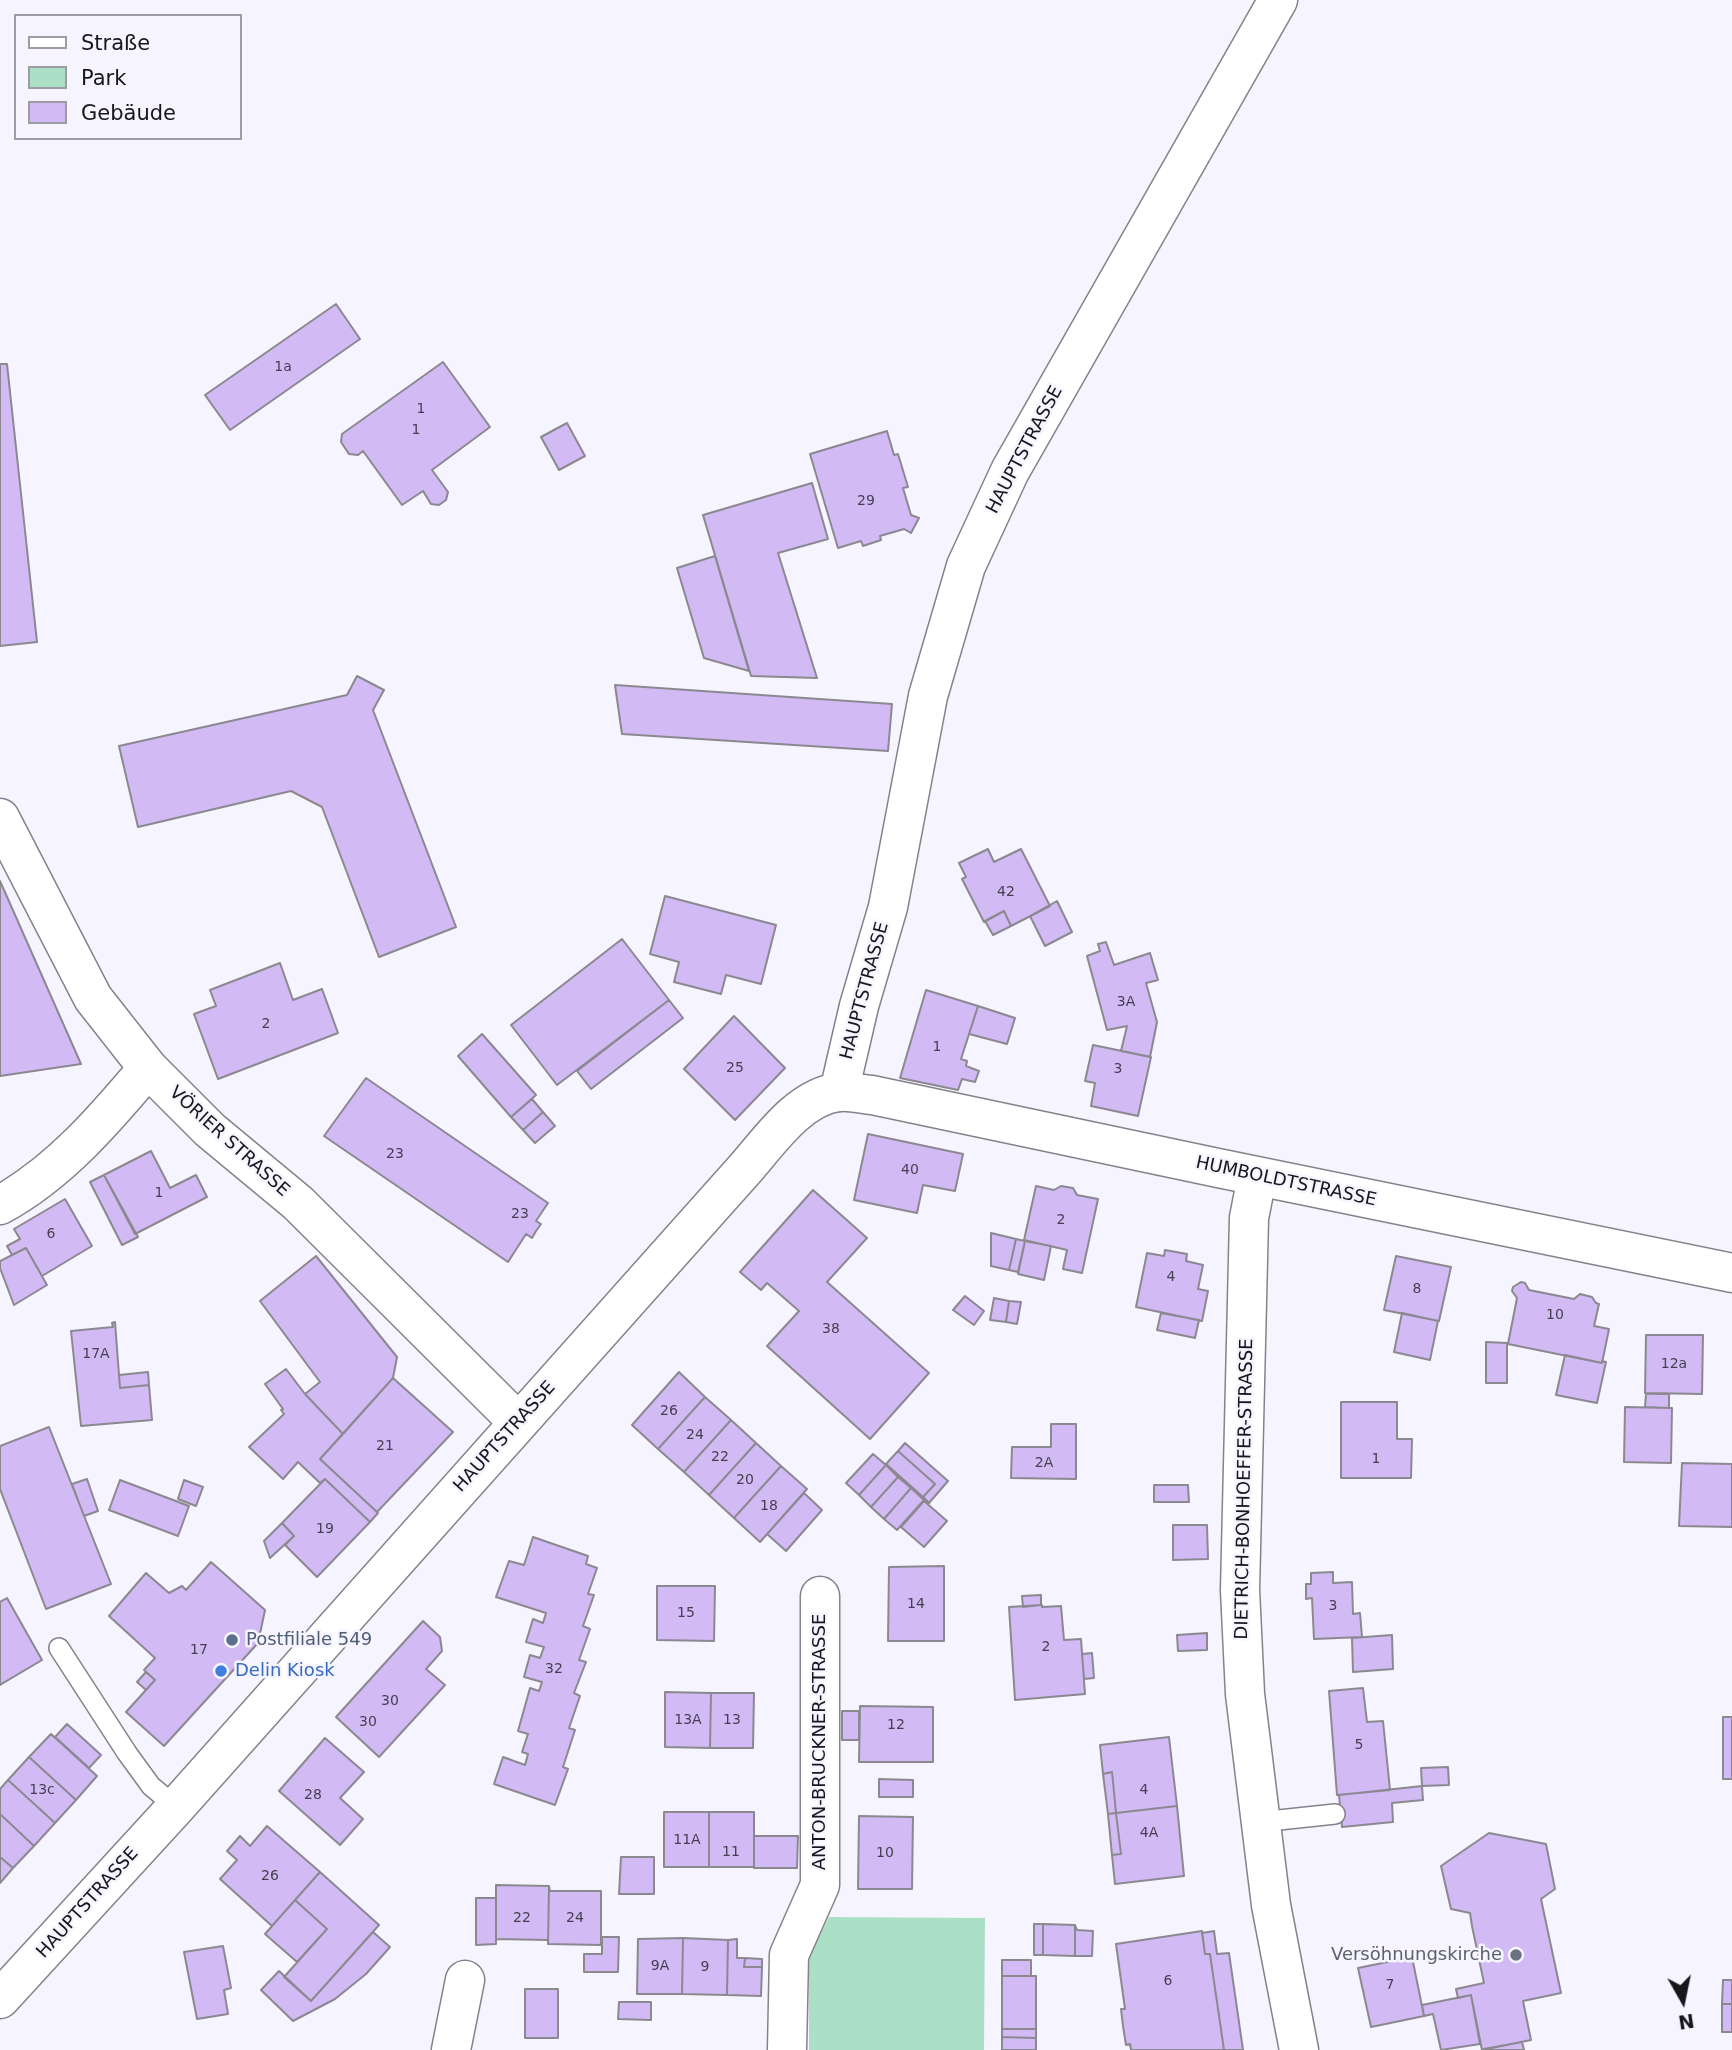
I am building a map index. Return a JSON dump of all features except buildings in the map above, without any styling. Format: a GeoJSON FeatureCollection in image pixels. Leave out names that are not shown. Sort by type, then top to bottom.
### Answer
{"type":"FeatureCollection","features":[{"type":"Feature","properties":{"kind":"street","name":"HAUPTSTRASSE"},"geometry":{"type":"LineString","coordinates":[[0,1999],[176,1807],[792,1117],[814,1101],[839,1092],[859,1006],[888,907],[928,696],[966,566],[1010,471],[1278,0]]}},
{"type":"Feature","properties":{"kind":"street","name":"VÖRIER STRASSE"},"geometry":{"type":"LineString","coordinates":[[0,818],[93,998],[148,1068],[210,1129],[298,1203],[518,1422]]}},
{"type":"Feature","properties":{"kind":"street"},"geometry":{"type":"LineString","coordinates":[[0,1205],[25,1191],[99,1125],[148,1068]]}},
{"type":"Feature","properties":{"kind":"street","name":"HUMBOLDTSTRASSE"},"geometry":{"type":"LineString","coordinates":[[839,1092],[872,1095],[1257,1177],[1732,1273]]}},
{"type":"Feature","properties":{"kind":"street","name":"DIETRICH-BONHOEFFER-STRASSE"},"geometry":{"type":"LineString","coordinates":[[1257,1177],[1249,1218],[1240,1590],[1245,1694],[1260,1822],[1271,1905],[1298,2050]]}},
{"type":"Feature","properties":{"kind":"street","name":"ANTON-BRUCKNER-STRASSE"},"geometry":{"type":"LineString","coordinates":[[788,2050],[789,1955],[820,1885],[820,1597]]}},
{"type":"Feature","properties":{"kind":"street"},"geometry":{"type":"LineString","coordinates":[[451,2050],[465,1980]]}},
{"type":"Feature","properties":{"kind":"lane"},"geometry":{"type":"LineString","coordinates":[[59,1648],[151,1786],[176,1807]]}},
{"type":"Feature","properties":{"kind":"lane"},"geometry":{"type":"LineString","coordinates":[[1260,1822],[1335,1814]]}},
{"type":"Feature","properties":{"kind":"green space"},"geometry":{"type":"Polygon","coordinates":[[[829,1917],[985,1918],[984,2050],[809,2050],[809,1957],[829,1917]]]}},
{"type":"Feature","properties":{"kind":"place","name":"Postfiliale 549"},"geometry":{"type":"Point","coordinates":[232,1640]}},
{"type":"Feature","properties":{"kind":"place","name":"Delin Kiosk"},"geometry":{"type":"Point","coordinates":[221,1671]}},
{"type":"Feature","properties":{"kind":"place","name":"Versöhnungskirche"},"geometry":{"type":"Point","coordinates":[1516,1955]}}]}
